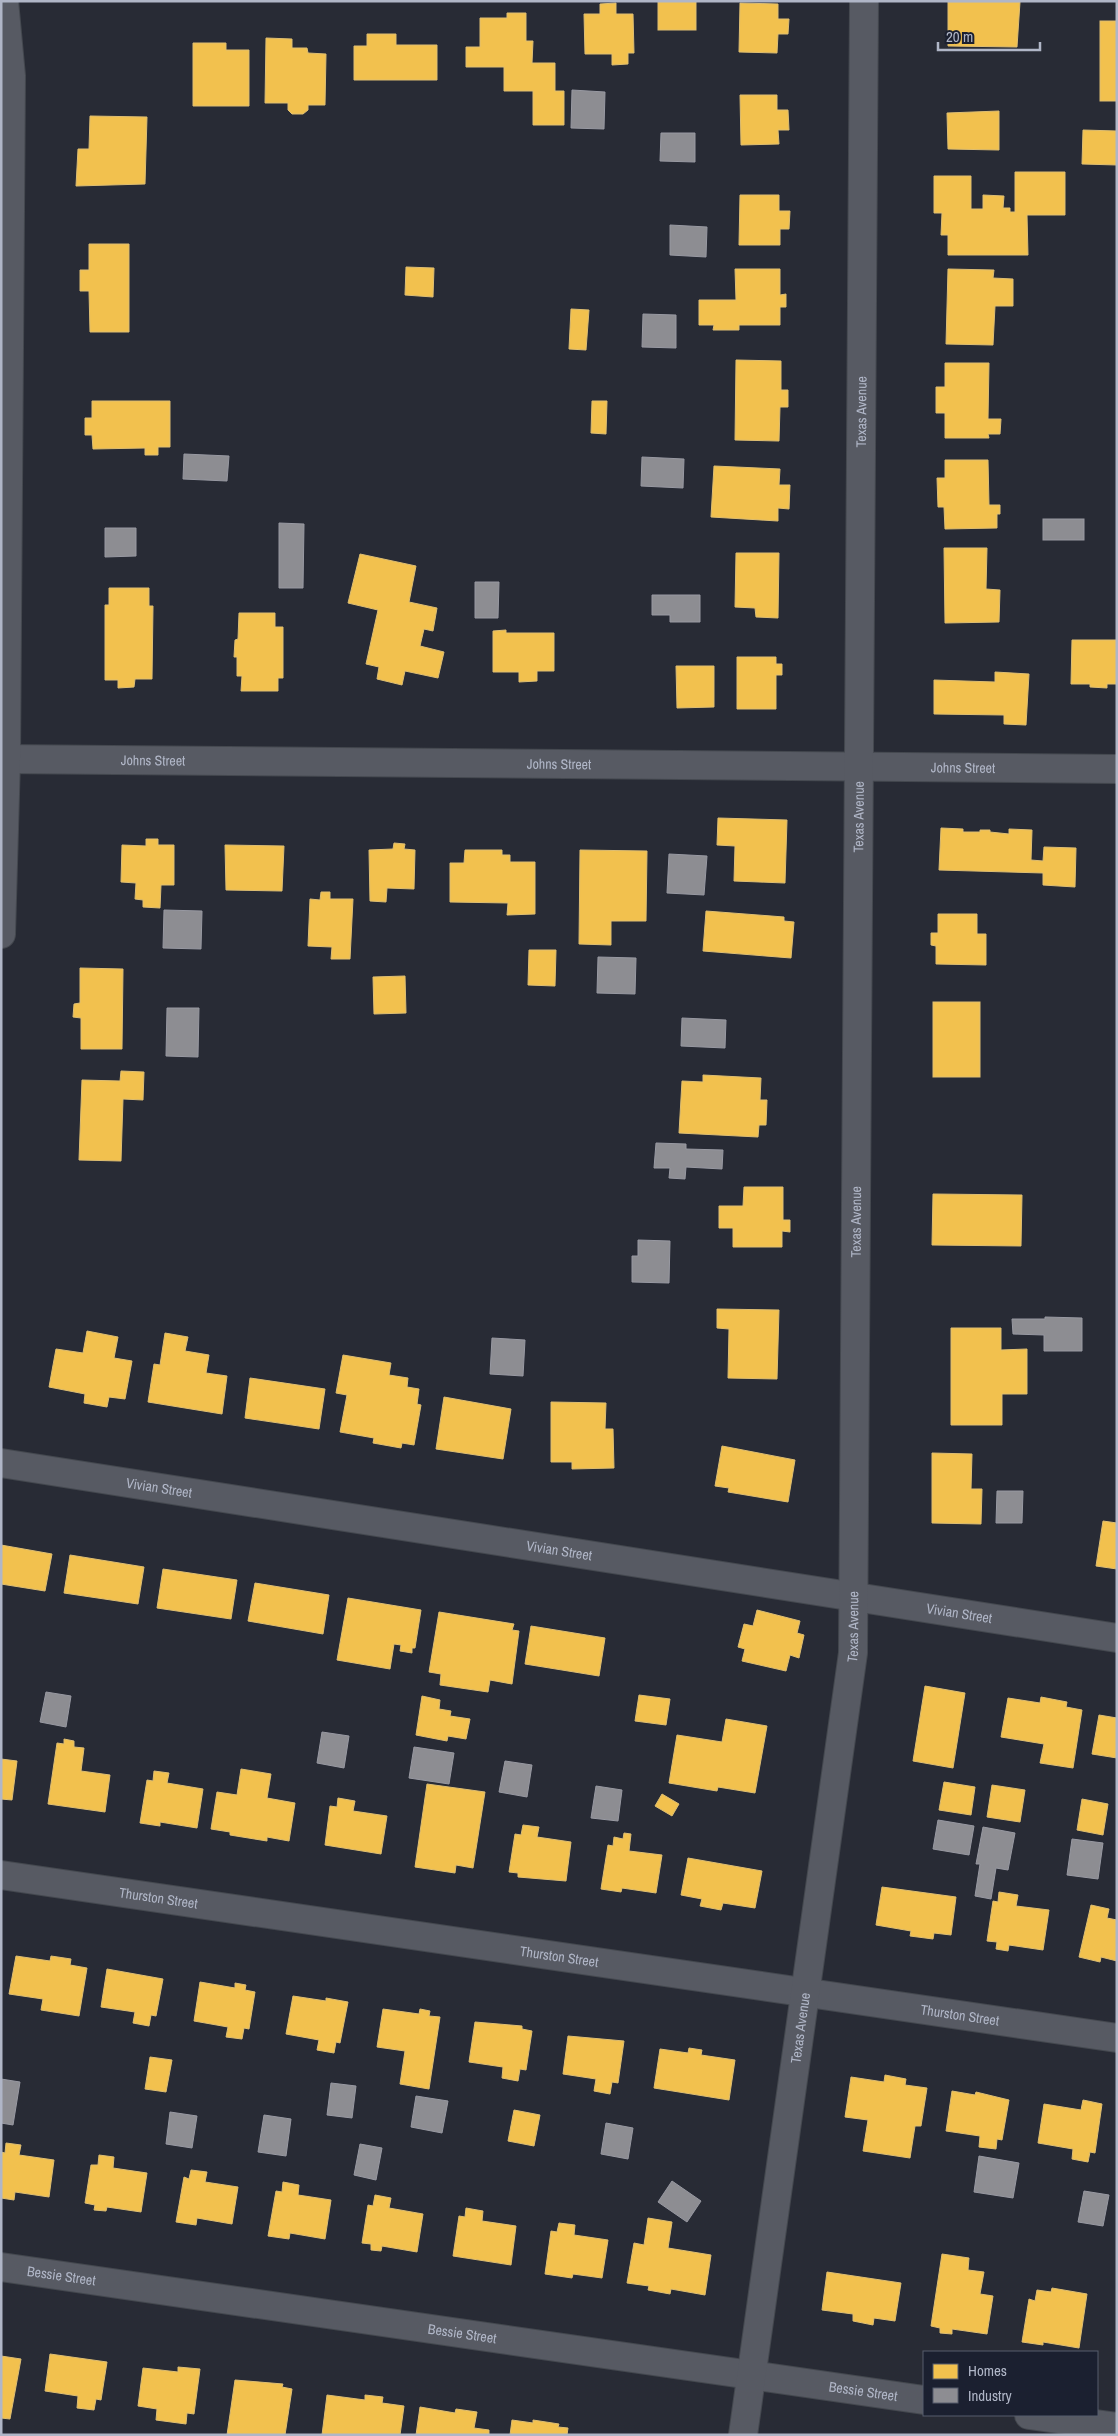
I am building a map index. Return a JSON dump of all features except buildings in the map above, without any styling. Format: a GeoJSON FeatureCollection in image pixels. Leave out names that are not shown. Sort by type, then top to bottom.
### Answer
{"type":"FeatureCollection","features":[{"type":"Feature","properties":{"kind":"street"},"geometry":{"type":"LineString","coordinates":[[1,934],[10,76],[4,1]]}},
{"type":"Feature","properties":{"kind":"street","name":"Texas Avenue"},"geometry":{"type":"LineString","coordinates":[[742,2435],[853,1653],[861,765],[864,1]]}},
{"type":"Feature","properties":{"kind":"street","name":"Johns Street"},"geometry":{"type":"LineString","coordinates":[[3,760],[765,766],[861,765],[1117,769]]}},
{"type":"Feature","properties":{"kind":"street","name":"Vivian Street"},"geometry":{"type":"LineString","coordinates":[[1,1463],[1117,1638]]}},
{"type":"Feature","properties":{"kind":"street","name":"Thurston Street"},"geometry":{"type":"LineString","coordinates":[[1,1874],[1117,2038]]}},
{"type":"Feature","properties":{"kind":"street","name":"Bessie Street"},"geometry":{"type":"LineString","coordinates":[[1,2267],[923,2400]]}},
{"type":"Feature","properties":{"kind":"street"},"geometry":{"type":"LineString","coordinates":[[1036,2416],[1117,2427]]}}]}
